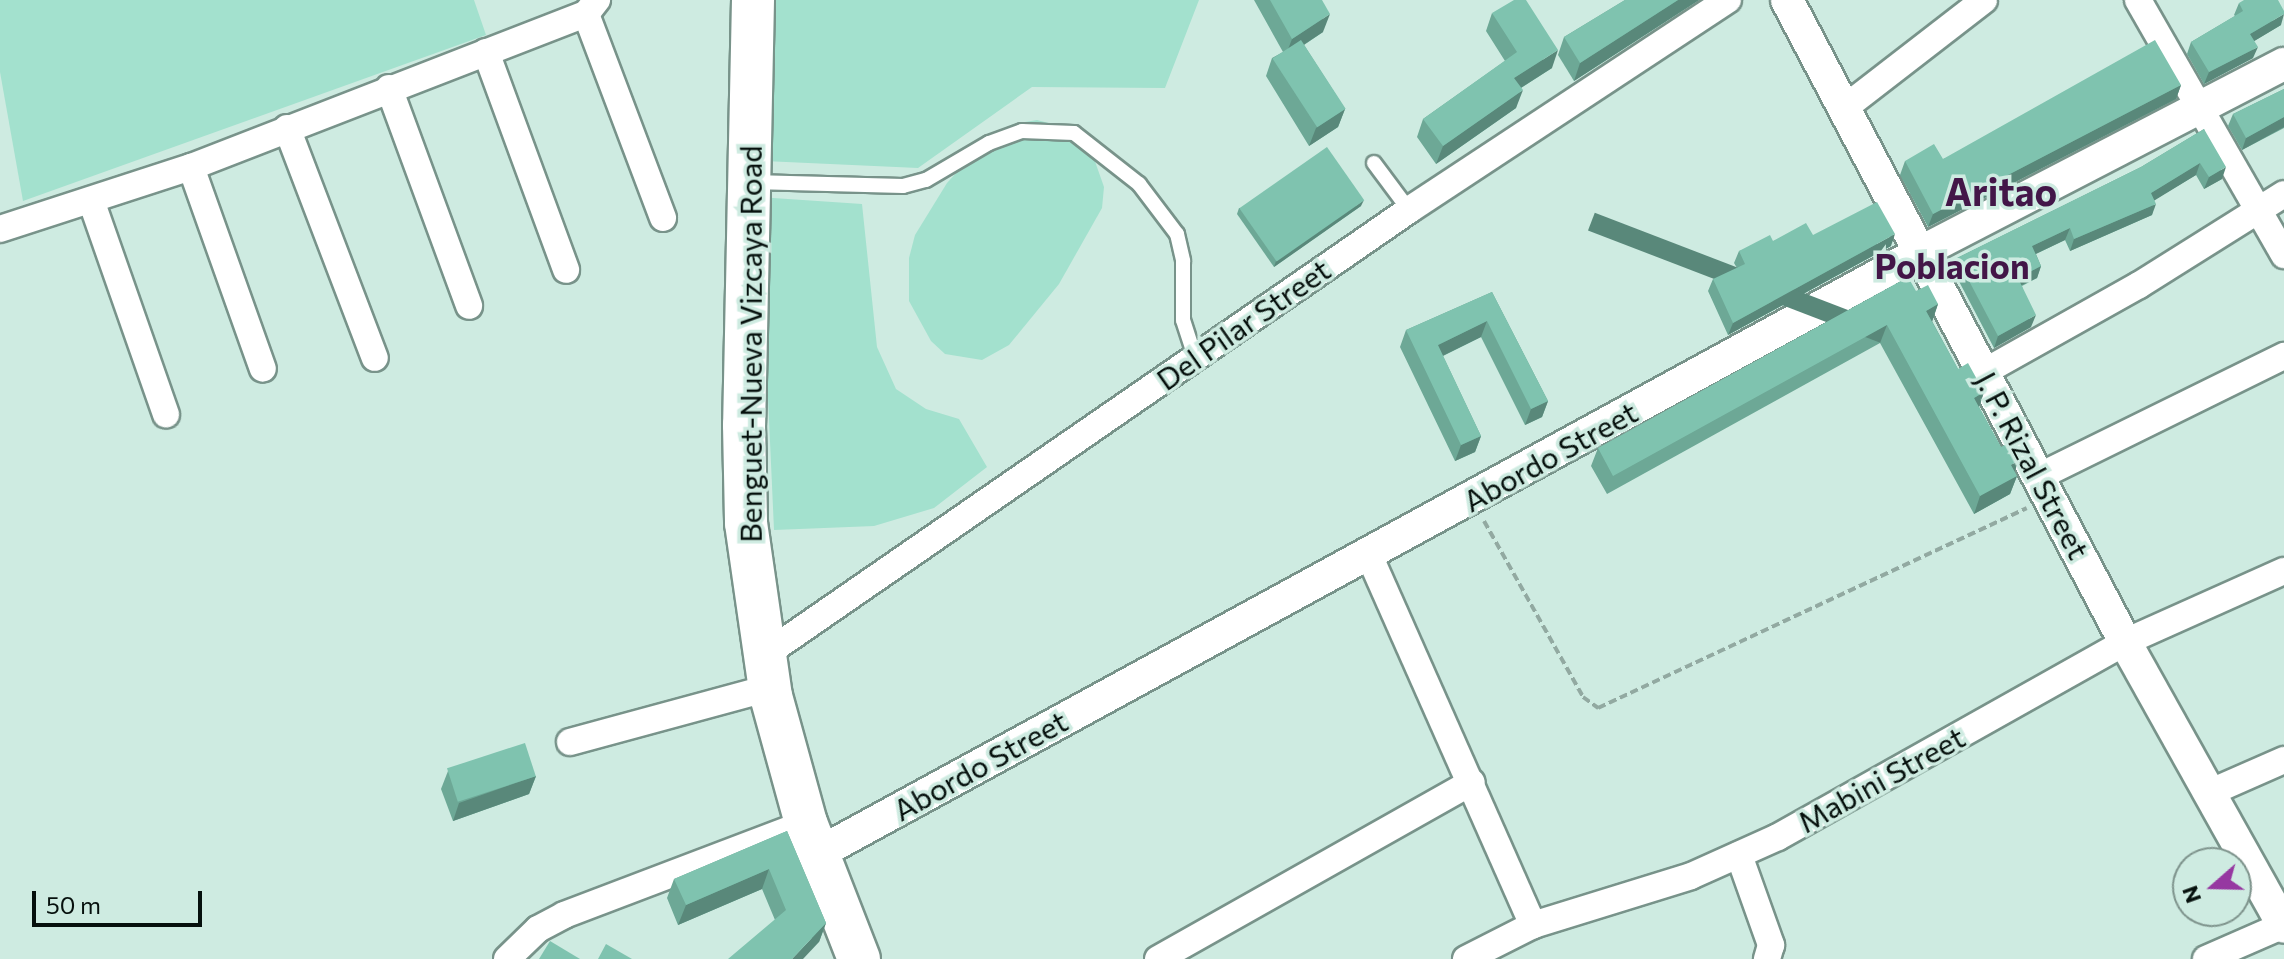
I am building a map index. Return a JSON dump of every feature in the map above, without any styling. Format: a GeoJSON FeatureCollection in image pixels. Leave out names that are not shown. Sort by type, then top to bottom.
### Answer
{"type":"FeatureCollection","features":[{"type":"Feature","properties":{"kind":"main road","name":"Benguet-Nueva Vizcaya Road"},"geometry":{"type":"LineString","coordinates":[[753,0],[748,182],[746,523],[766,672],[812,838],[859,959]]}},
{"type":"Feature","properties":{"kind":"street","name":"Del Pilar Street"},"geometry":{"type":"LineString","coordinates":[[570,742],[766,672],[1195,358],[1409,210],[1728,0]]}},
{"type":"Feature","properties":{"kind":"street","name":"J. P. Rizal Street"},"geometry":{"type":"LineString","coordinates":[[1787,0],[1847,106],[1919,253],[2046,486],[2125,642],[2284,926]]}},
{"type":"Feature","properties":{"kind":"street"},"geometry":{"type":"LineString","coordinates":[[1847,106],[1984,0]]}},
{"type":"Feature","properties":{"kind":"street"},"geometry":{"type":"LineString","coordinates":[[2138,0],[2202,106],[2284,255]]}},
{"type":"Feature","properties":{"kind":"street"},"geometry":{"type":"LineString","coordinates":[[0,229],[92,203],[191,167],[486,52],[592,7],[663,218]]}},
{"type":"Feature","properties":{"kind":"street"},"geometry":{"type":"LineString","coordinates":[[486,52],[566,270]]}},
{"type":"Feature","properties":{"kind":"street","name":"Abordo Street"},"geometry":{"type":"LineString","coordinates":[[812,838],[1369,555],[1919,253],[2284,64]]}},
{"type":"Feature","properties":{"kind":"street"},"geometry":{"type":"LineString","coordinates":[[389,88],[469,306]]}},
{"type":"Feature","properties":{"kind":"street"},"geometry":{"type":"LineString","coordinates":[[287,128],[375,358]]}},
{"type":"Feature","properties":{"kind":"street"},"geometry":{"type":"LineString","coordinates":[[191,167],[263,369]]}},
{"type":"Feature","properties":{"kind":"street"},"geometry":{"type":"LineString","coordinates":[[1984,372],[2046,340],[2284,194]]}},
{"type":"Feature","properties":{"kind":"street"},"geometry":{"type":"LineString","coordinates":[[92,203],[166,414]]}},
{"type":"Feature","properties":{"kind":"street"},"geometry":{"type":"LineString","coordinates":[[2046,486],[2284,356]]}},
{"type":"Feature","properties":{"kind":"street"},"geometry":{"type":"LineString","coordinates":[[1369,555],[1533,925]]}},
{"type":"Feature","properties":{"kind":"street","name":"Mabini Street"},"geometry":{"type":"LineString","coordinates":[[1466,959],[1533,925],[1691,876],[1739,855],[2125,642],[2284,571]]}},
{"type":"Feature","properties":{"kind":"street"},"geometry":{"type":"LineString","coordinates":[[2211,792],[2284,760]]}},
{"type":"Feature","properties":{"kind":"street"},"geometry":{"type":"LineString","coordinates":[[1158,959],[1472,782]]}},
{"type":"Feature","properties":{"kind":"street"},"geometry":{"type":"LineString","coordinates":[[507,959],[538,929],[564,915],[812,838]]}},
{"type":"Feature","properties":{"kind":"street"},"geometry":{"type":"LineString","coordinates":[[1739,855],[1771,945],[1767,959]]}},
{"type":"Feature","properties":{"kind":"street"},"geometry":{"type":"LineString","coordinates":[[2206,959],[2284,926]]}},
{"type":"Feature","properties":{"kind":"lane"},"geometry":{"type":"LineString","coordinates":[[748,182],[903,186],[926,180],[989,143],[1022,131],[1074,133],[1139,184],[1177,234],[1183,261],[1183,320],[1195,358]]}},
{"type":"Feature","properties":{"kind":"lane"},"geometry":{"type":"LineString","coordinates":[[1374,163],[1409,210]]}},
{"type":"Feature","properties":{"kind":"path"},"geometry":{"type":"LineString","coordinates":[[1471,499],[1583,697],[1598,708],[2046,486]]}},
{"type":"Feature","properties":{"kind":"green space"},"geometry":{"type":"Polygon","coordinates":[[[0,0],[474,0],[486,35],[23,201],[0,72],[0,0]]]}},
{"type":"Feature","properties":{"kind":"green space"},"geometry":{"type":"Polygon","coordinates":[[[764,0],[1199,0],[1165,88],[1032,87],[918,168],[764,161],[764,0]]]}},
{"type":"Feature","properties":{"kind":"green space"},"geometry":{"type":"Polygon","coordinates":[[[1037,120],[1060,126],[1091,150],[1104,187],[1102,208],[1059,284],[1009,345],[982,360],[945,354],[931,341],[909,301],[909,258],[915,235],[947,183],[987,139],[1013,124],[1037,120]]]}},
{"type":"Feature","properties":{"kind":"green space"},"geometry":{"type":"Polygon","coordinates":[[[759,197],[862,204],[877,347],[896,389],[926,409],[959,419],[987,467],[934,508],[874,526],[774,530],[759,197]]]}},
{"type":"Feature","properties":{"kind":"building"},"geometry":{"type":"Polygon","coordinates":[[[1270,0],[1322,0],[1330,14],[1292,39],[1270,0]]]}},
{"type":"Feature","properties":{"kind":"building"},"geometry":{"type":"Polygon","coordinates":[[[1514,0],[1526,0],[1558,50],[1514,78],[1523,90],[1443,146],[1423,119],[1517,52],[1492,13],[1514,0]]]}},
{"type":"Feature","properties":{"kind":"building"},"geometry":{"type":"Polygon","coordinates":[[[1625,0],[1678,0],[1580,63],[1564,37],[1625,0]]]}},
{"type":"Feature","properties":{"kind":"building"},"geometry":{"type":"Polygon","coordinates":[[[2244,0],[2278,0],[2284,14],[2250,34],[2258,47],[2209,72],[2191,42],[2243,11],[2239,3],[2244,0]]]}},
{"type":"Feature","properties":{"kind":"building"},"geometry":{"type":"Polygon","coordinates":[[[1301,40],[1346,109],[1317,127],[1272,59],[1301,40]]]}},
{"type":"Feature","properties":{"kind":"building"},"geometry":{"type":"Polygon","coordinates":[[[2155,40],[2181,85],[1933,214],[1905,161],[1934,144],[1943,159],[2155,40]]]}},
{"type":"Feature","properties":{"kind":"building"},"geometry":{"type":"Polygon","coordinates":[[[2284,89],[2284,117],[2246,138],[2233,114],[2284,89]]]}},
{"type":"Feature","properties":{"kind":"building"},"geometry":{"type":"Polygon","coordinates":[[[2204,129],[2226,167],[2209,177],[2200,163],[2151,193],[2156,204],[2074,239],[2070,228],[2032,246],[2041,266],[2018,278],[2036,315],[1998,336],[1957,258],[2141,167],[2204,129]]]}},
{"type":"Feature","properties":{"kind":"building"},"geometry":{"type":"Polygon","coordinates":[[[1327,147],[1364,200],[1277,262],[1239,208],[1327,147]]]}},
{"type":"Feature","properties":{"kind":"building"},"geometry":{"type":"Polygon","coordinates":[[[1877,202],[1895,234],[1733,323],[1713,279],[1745,264],[1739,251],[1770,235],[1773,241],[1806,223],[1813,235],[1877,202]]]}},
{"type":"Feature","properties":{"kind":"building"},"geometry":{"type":"Polygon","coordinates":[[[1908,277],[1916,291],[1928,285],[1938,304],[1926,311],[1958,369],[1968,363],[1984,392],[1974,398],[2001,447],[2009,443],[2019,460],[2011,465],[2017,476],[1980,496],[1887,325],[1613,476],[1598,448],[1908,277]]]}},
{"type":"Feature","properties":{"kind":"building"},"geometry":{"type":"Polygon","coordinates":[[[1492,292],[1548,401],[1531,409],[1487,321],[1438,345],[1481,436],[1461,445],[1406,330],[1492,292]]]}},
{"type":"Feature","properties":{"kind":"building"},"geometry":{"type":"Polygon","coordinates":[[[525,743],[536,776],[458,802],[447,768],[525,743]]]}},
{"type":"Feature","properties":{"kind":"building"},"geometry":{"type":"Polygon","coordinates":[[[787,831],[826,923],[792,959],[728,959],[786,910],[769,869],[686,905],[674,879],[787,831]]]}},
{"type":"Feature","properties":{"kind":"building"},"geometry":{"type":"Polygon","coordinates":[[[550,941],[580,959],[539,959],[550,941]]]}},
{"type":"Feature","properties":{"kind":"building"},"geometry":{"type":"Polygon","coordinates":[[[606,944],[632,959],[598,959],[606,944]]]}},
{"type":"Feature","properties":{"kind":"district","name":"Aritao"},"geometry":{"type":"Point","coordinates":[2001,191]}},
{"type":"Feature","properties":{"kind":"district","name":"Poblacion"},"geometry":{"type":"Point","coordinates":[1952,266]}}]}
